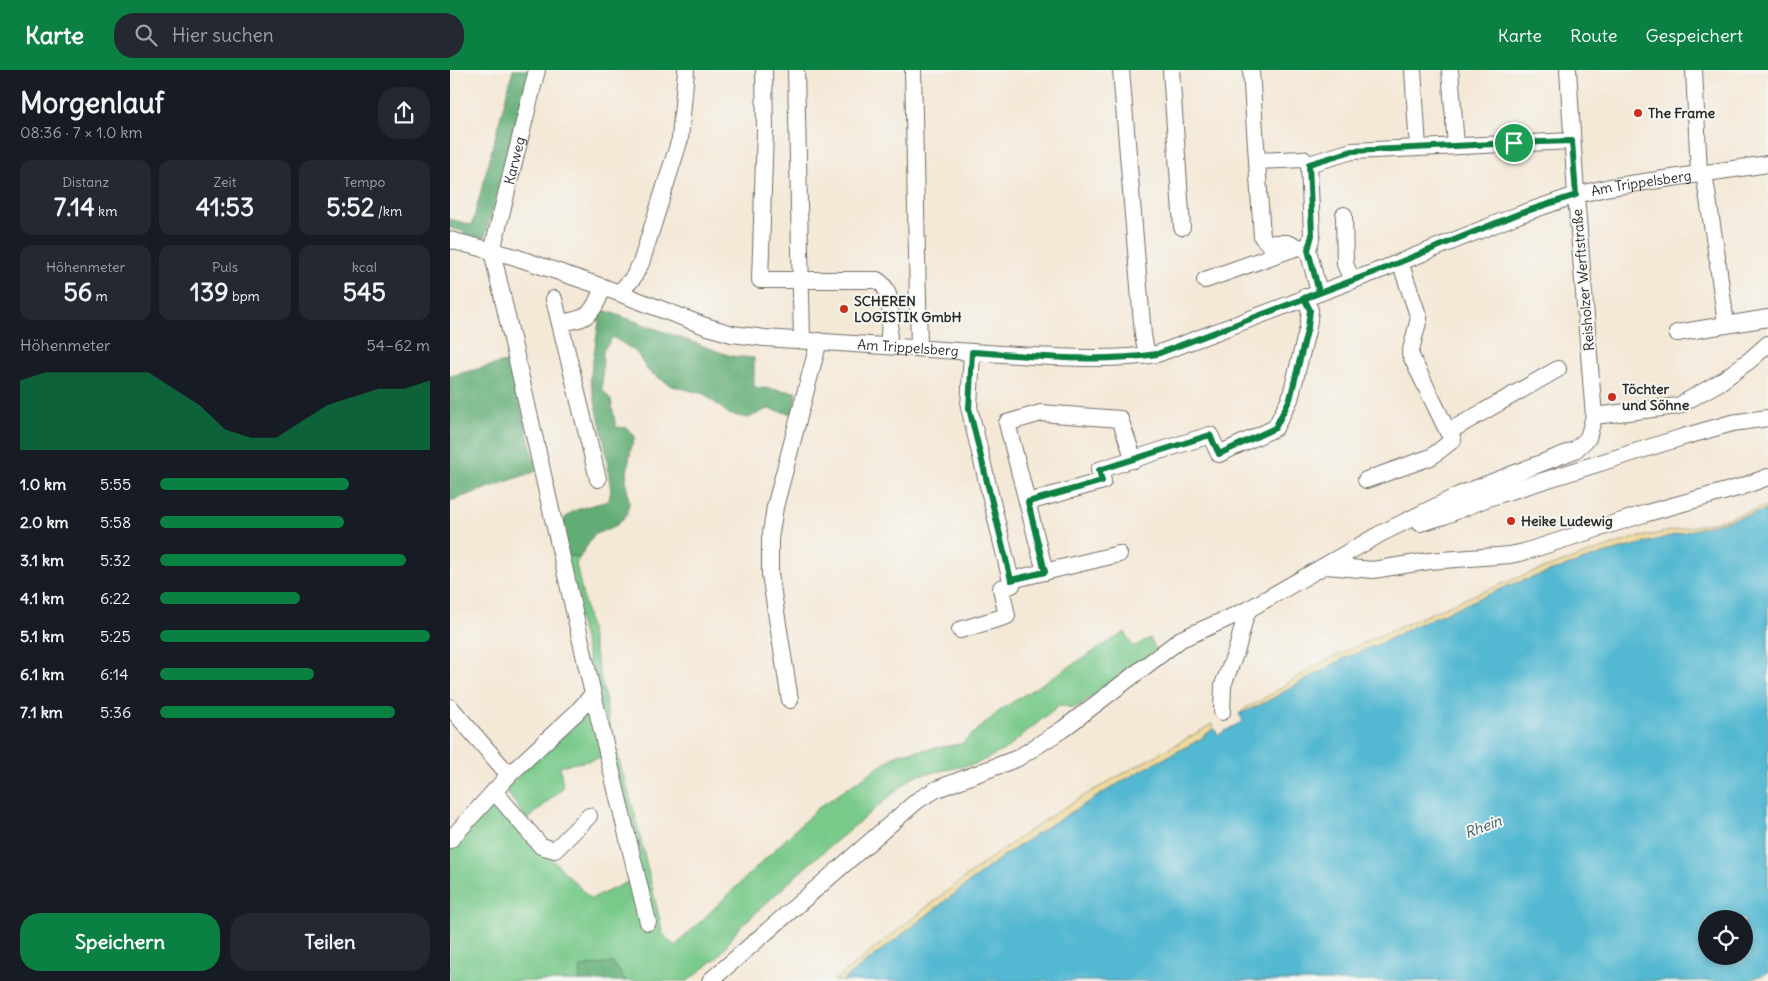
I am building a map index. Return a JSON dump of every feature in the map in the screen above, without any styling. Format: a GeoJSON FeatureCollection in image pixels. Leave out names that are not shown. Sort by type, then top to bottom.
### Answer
{"type":"FeatureCollection","features":[{"type":"Feature","properties":{"kind":"street","name":"Karweg"},"geometry":{"type":"LineString","coordinates":[[492,251],[537,70]]}},
{"type":"Feature","properties":{"kind":"street"},"geometry":{"type":"LineString","coordinates":[[619,293],[633,278],[641,263],[680,139],[686,70]]}},
{"type":"Feature","properties":{"kind":"street"},"geometry":{"type":"LineString","coordinates":[[764,70],[765,130],[760,280],[880,281],[888,293],[888,346]]}},
{"type":"Feature","properties":{"kind":"street"},"geometry":{"type":"LineString","coordinates":[[796,70],[802,340]]}},
{"type":"Feature","properties":{"kind":"street"},"geometry":{"type":"LineString","coordinates":[[913,70],[919,348]]}},
{"type":"Feature","properties":{"kind":"street"},"geometry":{"type":"LineString","coordinates":[[1120,70],[1143,335],[1148,355]]}},
{"type":"Feature","properties":{"kind":"street"},"geometry":{"type":"LineString","coordinates":[[1171,70],[1182,227]]}},
{"type":"Feature","properties":{"kind":"street"},"geometry":{"type":"LineString","coordinates":[[1250,70],[1262,237],[1268,243],[1288,243],[1303,249]]}},
{"type":"Feature","properties":{"kind":"street"},"geometry":{"type":"LineString","coordinates":[[1413,70],[1418,148]]}},
{"type":"Feature","properties":{"kind":"street"},"geometry":{"type":"LineString","coordinates":[[1450,70],[1456,146]]}},
{"type":"Feature","properties":{"kind":"street","name":"Reisholzer Werftstraße"},"geometry":{"type":"LineString","coordinates":[[1380,534],[1459,495],[1575,450],[1588,438],[1594,416],[1568,70]]}},
{"type":"Feature","properties":{"kind":"street"},"geometry":{"type":"LineString","coordinates":[[1694,70],[1702,173],[1718,261],[1726,324]]}},
{"type":"Feature","properties":{"kind":"street"},"geometry":{"type":"LineString","coordinates":[[1309,164],[1352,151],[1572,141]]}},
{"type":"Feature","properties":{"kind":"street"},"geometry":{"type":"LineString","coordinates":[[1205,280],[1303,249],[1312,235],[1309,164],[1303,159],[1257,161]]}},
{"type":"Feature","properties":{"kind":"street","name":"Am Trippelsberg"},"geometry":{"type":"LineString","coordinates":[[450,240],[512,256],[732,334],[1064,358],[1135,357],[1157,354],[1400,262],[1518,214],[1576,195],[1594,190],[1768,164]]}},
{"type":"Feature","properties":{"kind":"street"},"geometry":{"type":"LineString","coordinates":[[1344,214],[1345,264],[1352,280]]}},
{"type":"Feature","properties":{"kind":"street"},"geometry":{"type":"LineString","coordinates":[[1028,502],[1102,481],[1099,470],[1210,435],[1219,454],[1275,428],[1290,399],[1308,327],[1312,295],[1303,249]]}},
{"type":"Feature","properties":{"kind":"street"},"geometry":{"type":"LineString","coordinates":[[492,251],[593,694],[648,922]]}},
{"type":"Feature","properties":{"kind":"street"},"geometry":{"type":"LineString","coordinates":[[1366,480],[1431,457],[1453,440],[1410,354],[1420,318],[1400,262]]}},
{"type":"Feature","properties":{"kind":"street"},"geometry":{"type":"LineString","coordinates":[[560,323],[576,321],[592,312],[596,307],[603,288]]}},
{"type":"Feature","properties":{"kind":"street"},"geometry":{"type":"LineString","coordinates":[[554,299],[598,479]]}},
{"type":"Feature","properties":{"kind":"street"},"geometry":{"type":"LineString","coordinates":[[1677,333],[1768,318]]}},
{"type":"Feature","properties":{"kind":"street"},"geometry":{"type":"LineString","coordinates":[[790,700],[770,574],[770,539],[775,507],[819,341]]}},
{"type":"Feature","properties":{"kind":"street"},"geometry":{"type":"LineString","coordinates":[[1594,416],[1678,406],[1720,382],[1768,344]]}},
{"type":"Feature","properties":{"kind":"street"},"geometry":{"type":"LineString","coordinates":[[960,630],[1007,616],[1001,588],[1012,585],[969,408],[972,352]]}},
{"type":"Feature","properties":{"kind":"street"},"geometry":{"type":"LineString","coordinates":[[1448,432],[1558,368]]}},
{"type":"Feature","properties":{"kind":"street"},"geometry":{"type":"LineString","coordinates":[[1045,572],[1008,423],[1041,413],[1120,419],[1134,460]]}},
{"type":"Feature","properties":{"kind":"street"},"geometry":{"type":"LineString","coordinates":[[710,981],[918,800],[937,789],[1018,758],[1063,729],[1180,639],[1249,608],[1380,534],[1444,516],[1488,498],[1682,437],[1732,423],[1768,418]]}},
{"type":"Feature","properties":{"kind":"street"},"geometry":{"type":"LineString","coordinates":[[1326,566],[1373,570],[1430,561],[1510,555],[1647,513],[1741,487],[1768,477]]}},
{"type":"Feature","properties":{"kind":"street"},"geometry":{"type":"LineString","coordinates":[[1011,580],[1119,554]]}},
{"type":"Feature","properties":{"kind":"street"},"geometry":{"type":"LineString","coordinates":[[1222,712],[1223,685],[1237,649],[1249,608]]}},
{"type":"Feature","properties":{"kind":"street"},"geometry":{"type":"LineString","coordinates":[[450,840],[509,775],[593,694]]}},
{"type":"Feature","properties":{"kind":"street"},"geometry":{"type":"LineString","coordinates":[[450,707],[509,775]]}},
{"type":"Feature","properties":{"kind":"street"},"geometry":{"type":"LineString","coordinates":[[494,791],[540,846],[555,850],[589,816]]}},
{"type":"Feature","properties":{"kind":"green space"},"geometry":{"type":"Polygon","coordinates":[[[513,70],[533,70],[485,237],[470,240],[462,231],[450,228],[450,219],[472,225],[513,70]]]}},
{"type":"Feature","properties":{"kind":"green space"},"geometry":{"type":"Polygon","coordinates":[[[601,309],[731,356],[754,358],[754,387],[797,392],[793,414],[768,409],[748,418],[729,414],[704,394],[672,386],[648,371],[636,352],[613,337],[603,351],[602,389],[611,400],[616,427],[627,428],[635,436],[626,479],[629,503],[627,514],[617,525],[594,535],[580,557],[564,556],[558,537],[563,520],[575,511],[608,501],[611,492],[605,445],[590,379],[601,309]]]}},
{"type":"Feature","properties":{"kind":"green space"},"geometry":{"type":"Polygon","coordinates":[[[509,361],[537,471],[450,501],[450,376],[509,361]]]}},
{"type":"Feature","properties":{"kind":"green space"},"geometry":{"type":"Polygon","coordinates":[[[564,556],[580,557],[576,564],[610,730],[635,815],[663,934],[675,946],[818,808],[898,754],[961,744],[1003,708],[1125,632],[1133,647],[1150,638],[1156,649],[1099,693],[1074,708],[1059,705],[1006,749],[976,764],[914,776],[809,864],[738,929],[719,956],[688,981],[626,981],[613,963],[581,967],[579,981],[450,981],[450,849],[497,803],[591,899],[632,880],[603,758],[560,766],[563,788],[527,820],[505,789],[583,712],[605,728],[564,556]]]}},
{"type":"Feature","properties":{"kind":"green space"},"geometry":{"type":"Polygon","coordinates":[[[613,963],[626,981],[579,981],[581,967],[613,963]]]}},
{"type":"Feature","properties":{"kind":"sand"},"geometry":{"type":"Polygon","coordinates":[[[1768,506],[1768,510],[1603,554],[1513,584],[1345,658],[1262,704],[1239,714],[1247,707],[1317,665],[1452,604],[1522,576],[1631,539],[1715,522],[1768,506]]]}},
{"type":"Feature","properties":{"kind":"sand"},"geometry":{"type":"Polygon","coordinates":[[[1212,724],[1214,728],[1199,740],[1126,779],[1002,857],[842,981],[834,981],[1020,837],[1088,793],[1212,724]]]}},
{"type":"Feature","properties":{"kind":"water","name":"Rhein"},"geometry":{"type":"Polygon","coordinates":[[[1768,510],[1768,973],[1747,981],[842,981],[1002,857],[1126,779],[1199,740],[1214,728],[1218,735],[1243,721],[1239,714],[1262,704],[1345,658],[1513,584],[1603,554],[1768,510]]]}},
{"type":"Feature","properties":{"kind":"place","name":"The Frame"},"geometry":{"type":"Point","coordinates":[1638,113]}},
{"type":"Feature","properties":{"kind":"place","name":"SCHEREN LOGISTIK GmbH"},"geometry":{"type":"Point","coordinates":[844,309]}},
{"type":"Feature","properties":{"kind":"place","name":"Töchter und Söhne"},"geometry":{"type":"Point","coordinates":[1612,397]}},
{"type":"Feature","properties":{"kind":"place","name":"Heike Ludewig"},"geometry":{"type":"Point","coordinates":[1511,521]}},
{"type":"Feature","properties":{"kind":"route"},"geometry":{"type":"LineString","coordinates":[[1514,143],[1352,151],[1309,164],[1312,235],[1308,250],[1319,292],[1304,298],[1310,310],[1308,327],[1290,399],[1275,428],[1219,454],[1210,435],[1099,470],[1102,481],[1028,502],[1045,572],[1011,580],[969,408],[972,352],[1064,358],[1135,357],[1157,354],[1304,298],[1383,269],[1518,214],[1576,195],[1572,141],[1514,143]]}}]}
